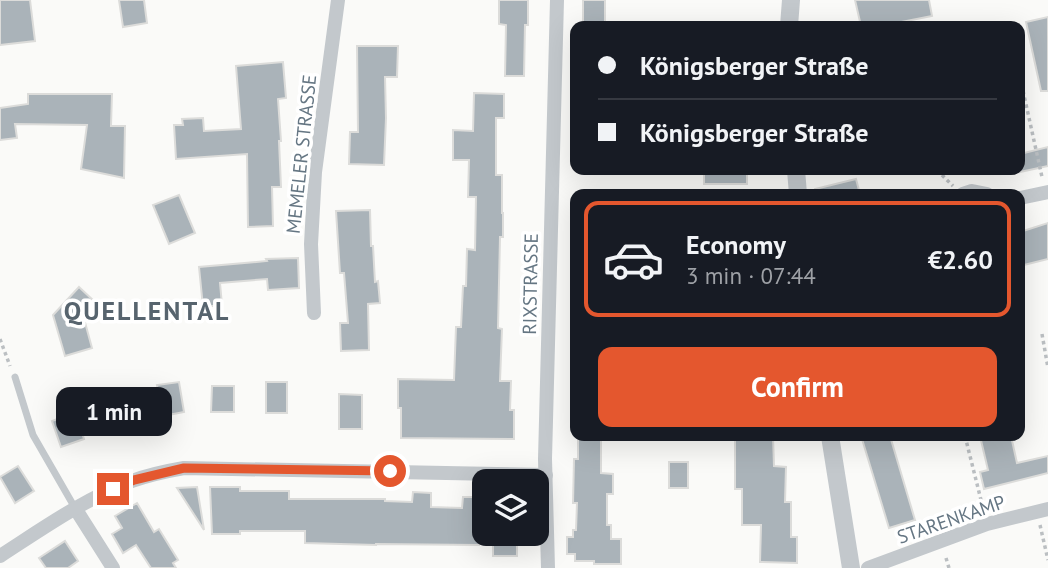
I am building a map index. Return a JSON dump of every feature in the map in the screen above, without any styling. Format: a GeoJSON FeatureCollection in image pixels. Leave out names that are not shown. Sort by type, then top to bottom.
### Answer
{"type":"FeatureCollection","features":[{"type":"Feature","properties":{"kind":"street","name":"MEMELER STRASSE"},"geometry":{"type":"LineString","coordinates":[[314,313],[311,244],[315,172],[338,0]]}},
{"type":"Feature","properties":{"kind":"street","name":"RIXSTRASSE"},"geometry":{"type":"LineString","coordinates":[[546,469],[557,0]]}},
{"type":"Feature","properties":{"kind":"street"},"geometry":{"type":"LineString","coordinates":[[789,21],[791,0]]}},
{"type":"Feature","properties":{"kind":"street"},"geometry":{"type":"LineString","coordinates":[[1025,197],[1047,192]]}},
{"type":"Feature","properties":{"kind":"street"},"geometry":{"type":"LineString","coordinates":[[831,441],[851,568]]}},
{"type":"Feature","properties":{"kind":"street"},"geometry":{"type":"LineString","coordinates":[[0,556],[75,508],[134,480],[184,468],[472,474]]}},
{"type":"Feature","properties":{"kind":"street"},"geometry":{"type":"LineString","coordinates":[[75,508],[113,568]]}},
{"type":"Feature","properties":{"kind":"street","name":"STARENKAMP"},"geometry":{"type":"LineString","coordinates":[[868,568],[986,524],[1043,510]]}},
{"type":"Feature","properties":{"kind":"street","name":"RIXSTRASSE"},"geometry":{"type":"LineString","coordinates":[[548,546],[548,568]]}},
{"type":"Feature","properties":{"kind":"lane"},"geometry":{"type":"LineString","coordinates":[[15,377],[33,435],[75,508]]}},
{"type":"Feature","properties":{"kind":"path"},"geometry":{"type":"LineString","coordinates":[[1025,98],[1047,192]]}},
{"type":"Feature","properties":{"kind":"path"},"geometry":{"type":"LineString","coordinates":[[942,175],[950,183]]}},
{"type":"Feature","properties":{"kind":"path"},"geometry":{"type":"LineString","coordinates":[[1042,334],[1048,368]]}},
{"type":"Feature","properties":{"kind":"path"},"geometry":{"type":"LineString","coordinates":[[0,339],[15,377]]}},
{"type":"Feature","properties":{"kind":"path"},"geometry":{"type":"LineString","coordinates":[[966,441],[986,524]]}},
{"type":"Feature","properties":{"kind":"path"},"geometry":{"type":"LineString","coordinates":[[1043,510],[1048,560]]}},
{"type":"Feature","properties":{"kind":"path"},"geometry":{"type":"LineString","coordinates":[[946,558],[949,568]]}},
{"type":"Feature","properties":{"kind":"building"},"geometry":{"type":"Polygon","coordinates":[[[0,0],[30,0],[35,41],[0,45],[0,0]]]}},
{"type":"Feature","properties":{"kind":"building"},"geometry":{"type":"Polygon","coordinates":[[[119,0],[144,0],[147,23],[123,27],[119,0]]]}},
{"type":"Feature","properties":{"kind":"building"},"geometry":{"type":"Polygon","coordinates":[[[499,0],[528,0],[524,76],[505,76],[506,25],[499,24],[499,0]]]}},
{"type":"Feature","properties":{"kind":"building"},"geometry":{"type":"Polygon","coordinates":[[[583,0],[605,0],[605,21],[583,21],[583,0]]]}},
{"type":"Feature","properties":{"kind":"building"},"geometry":{"type":"Polygon","coordinates":[[[855,0],[929,0],[932,16],[906,21],[860,21],[855,0]]]}},
{"type":"Feature","properties":{"kind":"building"},"geometry":{"type":"Polygon","coordinates":[[[1048,17],[1048,91],[1041,91],[1026,22],[1048,17]]]}},
{"type":"Feature","properties":{"kind":"building"},"geometry":{"type":"Polygon","coordinates":[[[357,46],[398,46],[397,77],[385,77],[384,165],[349,164],[350,132],[358,132],[357,46]]]}},
{"type":"Feature","properties":{"kind":"building"},"geometry":{"type":"Polygon","coordinates":[[[283,62],[286,98],[278,99],[281,187],[272,187],[273,226],[248,227],[247,154],[176,159],[174,125],[183,125],[182,119],[203,118],[204,131],[241,129],[236,66],[283,62]]]}},
{"type":"Feature","properties":{"kind":"building"},"geometry":{"type":"Polygon","coordinates":[[[474,93],[504,94],[504,118],[496,118],[496,175],[502,175],[503,213],[498,328],[502,329],[500,381],[511,381],[510,410],[514,410],[514,439],[401,438],[398,379],[454,380],[456,327],[461,327],[467,249],[475,250],[476,197],[468,197],[469,160],[453,160],[453,130],[473,131],[474,93]]]}},
{"type":"Feature","properties":{"kind":"building"},"geometry":{"type":"Polygon","coordinates":[[[28,94],[112,94],[111,126],[125,126],[124,178],[81,169],[87,125],[15,124],[17,138],[0,140],[0,108],[28,104],[28,94]]]}},
{"type":"Feature","properties":{"kind":"building"},"geometry":{"type":"Polygon","coordinates":[[[1048,147],[1048,166],[1025,171],[1025,153],[1048,147]]]}},
{"type":"Feature","properties":{"kind":"building"},"geometry":{"type":"Polygon","coordinates":[[[704,175],[747,175],[747,184],[704,184],[704,175]]]}},
{"type":"Feature","properties":{"kind":"building"},"geometry":{"type":"Polygon","coordinates":[[[856,179],[859,189],[815,189],[856,179]]]}},
{"type":"Feature","properties":{"kind":"building"},"geometry":{"type":"Polygon","coordinates":[[[179,195],[195,233],[169,244],[153,205],[179,195]]]}},
{"type":"Feature","properties":{"kind":"building"},"geometry":{"type":"Polygon","coordinates":[[[370,210],[371,246],[380,303],[368,304],[369,350],[341,351],[340,323],[348,323],[344,273],[340,273],[336,211],[370,210]]]}},
{"type":"Feature","properties":{"kind":"building"},"geometry":{"type":"Polygon","coordinates":[[[1048,223],[1048,259],[1025,265],[1025,230],[1048,223]]]}},
{"type":"Feature","properties":{"kind":"building"},"geometry":{"type":"Polygon","coordinates":[[[298,258],[299,288],[268,290],[267,279],[220,283],[222,305],[203,307],[199,267],[298,258]]]}},
{"type":"Feature","properties":{"kind":"building"},"geometry":{"type":"Polygon","coordinates":[[[79,287],[95,302],[83,315],[92,348],[65,356],[53,315],[79,287]]]}},
{"type":"Feature","properties":{"kind":"building"},"geometry":{"type":"Polygon","coordinates":[[[179,382],[184,412],[163,416],[157,385],[179,382]]]}},
{"type":"Feature","properties":{"kind":"building"},"geometry":{"type":"Polygon","coordinates":[[[266,382],[287,382],[287,413],[266,413],[266,382]]]}},
{"type":"Feature","properties":{"kind":"building"},"geometry":{"type":"Polygon","coordinates":[[[212,386],[234,386],[234,412],[211,412],[212,386]]]}},
{"type":"Feature","properties":{"kind":"building"},"geometry":{"type":"Polygon","coordinates":[[[123,391],[132,420],[111,426],[108,416],[80,426],[84,439],[61,447],[52,421],[75,412],[73,407],[123,391]]]}},
{"type":"Feature","properties":{"kind":"building"},"geometry":{"type":"Polygon","coordinates":[[[339,394],[362,395],[362,429],[339,429],[339,394]]]}},
{"type":"Feature","properties":{"kind":"building"},"geometry":{"type":"Polygon","coordinates":[[[578,441],[601,441],[601,473],[613,474],[613,494],[607,494],[607,525],[611,525],[611,539],[621,539],[621,564],[575,561],[575,554],[567,554],[567,537],[573,537],[573,530],[576,530],[577,503],[573,503],[574,459],[578,459],[578,441]]]}},
{"type":"Feature","properties":{"kind":"building"},"geometry":{"type":"Polygon","coordinates":[[[735,441],[773,441],[774,466],[786,467],[785,502],[791,502],[791,537],[797,537],[797,563],[760,562],[761,525],[742,525],[742,489],[735,489],[735,441]]]}},
{"type":"Feature","properties":{"kind":"building"},"geometry":{"type":"Polygon","coordinates":[[[863,441],[891,441],[915,520],[889,528],[863,441]]]}},
{"type":"Feature","properties":{"kind":"building"},"geometry":{"type":"Polygon","coordinates":[[[981,441],[1012,441],[1017,463],[1048,456],[1048,473],[984,489],[980,472],[988,470],[981,441]]]}},
{"type":"Feature","properties":{"kind":"building"},"geometry":{"type":"Polygon","coordinates":[[[669,462],[688,462],[688,488],[669,488],[669,462]]]}},
{"type":"Feature","properties":{"kind":"building"},"geometry":{"type":"Polygon","coordinates":[[[18,466],[34,491],[15,503],[0,477],[18,466]]]}},
{"type":"Feature","properties":{"kind":"building"},"geometry":{"type":"Polygon","coordinates":[[[197,487],[204,530],[177,488],[197,487]]]}},
{"type":"Feature","properties":{"kind":"building"},"geometry":{"type":"Polygon","coordinates":[[[210,487],[240,487],[240,491],[289,491],[289,499],[385,499],[412,502],[413,492],[431,493],[431,507],[462,508],[463,497],[472,497],[472,545],[305,543],[305,531],[212,534],[210,487]]]}},
{"type":"Feature","properties":{"kind":"building"},"geometry":{"type":"Polygon","coordinates":[[[137,503],[154,532],[159,529],[178,560],[173,563],[176,568],[151,568],[136,545],[123,553],[112,534],[122,528],[115,516],[137,503]]]}},
{"type":"Feature","properties":{"kind":"building"},"geometry":{"type":"Polygon","coordinates":[[[65,541],[78,561],[68,568],[46,568],[39,558],[65,541]]]}},
{"type":"Feature","properties":{"kind":"building"},"geometry":{"type":"Polygon","coordinates":[[[493,546],[517,546],[517,556],[493,556],[493,546]]]}},
{"type":"Feature","properties":{"kind":"district","name":"QUELLENTAL"},"geometry":{"type":"Point","coordinates":[147,311]}},
{"type":"Feature","properties":{"kind":"route"},"geometry":{"type":"LineString","coordinates":[[113,489],[134,480],[184,468],[390,471]]}}]}
